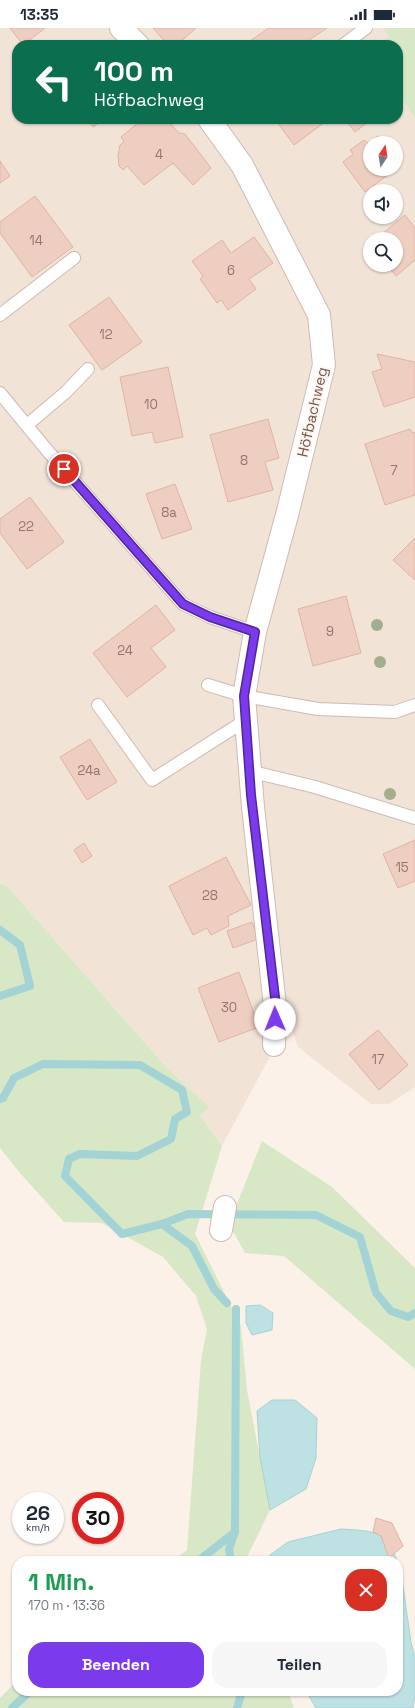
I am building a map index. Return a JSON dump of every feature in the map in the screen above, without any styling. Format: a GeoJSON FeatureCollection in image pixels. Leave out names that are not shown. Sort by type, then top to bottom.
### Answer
{"type":"FeatureCollection","features":[{"type":"Feature","properties":{"kind":"street"},"geometry":{"type":"LineString","coordinates":[[121,28],[133,40]]}},
{"type":"Feature","properties":{"kind":"street","name":"Höfbachweg"},"geometry":{"type":"LineString","coordinates":[[219,124],[242,165],[319,315],[324,365],[287,515],[255,632],[244,696],[249,771],[276,1006],[274,1045]]}},
{"type":"Feature","properties":{"kind":"street"},"geometry":{"type":"LineString","coordinates":[[221,1230],[225,1207]]}},
{"type":"Feature","properties":{"kind":"lane"},"geometry":{"type":"LineString","coordinates":[[350,40],[366,28]]}},
{"type":"Feature","properties":{"kind":"lane"},"geometry":{"type":"LineString","coordinates":[[0,315],[74,258]]}},
{"type":"Feature","properties":{"kind":"lane"},"geometry":{"type":"LineString","coordinates":[[27,425],[66,392],[88,369]]}},
{"type":"Feature","properties":{"kind":"lane"},"geometry":{"type":"LineString","coordinates":[[0,393],[183,604],[210,617],[255,632]]}},
{"type":"Feature","properties":{"kind":"lane"},"geometry":{"type":"LineString","coordinates":[[208,685],[244,696],[318,709],[395,712],[415,705]]}},
{"type":"Feature","properties":{"kind":"lane"},"geometry":{"type":"LineString","coordinates":[[98,704],[152,780],[246,720]]}},
{"type":"Feature","properties":{"kind":"lane"},"geometry":{"type":"LineString","coordinates":[[249,771],[315,787],[415,818]]}},
{"type":"Feature","properties":{"kind":"shaded area"},"geometry":{"type":"Polygon","coordinates":[[[0,28],[383,28],[389,37],[384,40],[12,40],[12,124],[403,124],[403,101],[415,118],[415,1087],[389,1104],[371,1104],[298,1047],[289,1021],[222,1146],[200,1116],[208,1107],[167,1068],[7,886],[0,884],[0,28]]]}},
{"type":"Feature","properties":{"kind":"green space"},"geometry":{"type":"Polygon","coordinates":[[[383,28],[415,28],[415,118],[403,101],[403,40],[384,40],[389,37],[383,28]]]}},
{"type":"Feature","properties":{"kind":"green space"},"geometry":{"type":"Polygon","coordinates":[[[0,884],[7,886],[167,1068],[209,1107],[200,1116],[222,1146],[195,1234],[241,1326],[247,1390],[270,1510],[247,1556],[179,1556],[187,1550],[201,1360],[207,1329],[196,1296],[163,1257],[102,1223],[64,1222],[20,1173],[0,1148],[0,884]]]}},
{"type":"Feature","properties":{"kind":"green space"},"geometry":{"type":"Polygon","coordinates":[[[262,1141],[332,1187],[415,1268],[415,1369],[284,1256],[245,1253],[229,1224],[262,1141]]]}},
{"type":"Feature","properties":{"kind":"green space"},"geometry":{"type":"Polygon","coordinates":[[[12,1686],[12,1696],[290,1696],[294,1708],[0,1708],[0,1698],[12,1686]]]}},
{"type":"Feature","properties":{"kind":"water"},"geometry":{"type":"Polygon","coordinates":[[[260,1305],[273,1313],[272,1330],[252,1335],[246,1323],[246,1306],[260,1305]]]}},
{"type":"Feature","properties":{"kind":"water"},"geometry":{"type":"Polygon","coordinates":[[[272,1400],[295,1400],[317,1418],[316,1458],[306,1489],[270,1510],[260,1457],[257,1411],[272,1400]]]}},
{"type":"Feature","properties":{"kind":"water"},"geometry":{"type":"Polygon","coordinates":[[[341,1529],[360,1530],[383,1537],[395,1556],[270,1556],[288,1542],[341,1529]]]}},
{"type":"Feature","properties":{"kind":"water"},"geometry":{"type":"Polygon","coordinates":[[[403,1587],[411,1642],[415,1657],[415,1694],[413,1708],[316,1708],[309,1696],[403,1696],[403,1587]]]}},
{"type":"Feature","properties":{"kind":"building"},"geometry":{"type":"Polygon","coordinates":[[[10,28],[45,28],[29,40],[19,40],[10,28]]]}},
{"type":"Feature","properties":{"kind":"building"},"geometry":{"type":"Polygon","coordinates":[[[153,28],[196,28],[183,40],[164,40],[153,28]]]}},
{"type":"Feature","properties":{"kind":"building"},"geometry":{"type":"Polygon","coordinates":[[[269,28],[327,28],[309,40],[251,40],[269,28]]]}},
{"type":"Feature","properties":{"kind":"building"},"geometry":{"type":"Polygon","coordinates":[[[137,124],[171,124],[179,133],[185,134],[211,168],[193,185],[173,163],[144,185],[127,166],[123,170],[119,166],[118,156],[120,145],[124,142],[121,137],[137,124]]]}},
{"type":"Feature","properties":{"kind":"building"},"geometry":{"type":"Polygon","coordinates":[[[279,124],[322,124],[294,145],[279,124]]]}},
{"type":"Feature","properties":{"kind":"building"},"geometry":{"type":"Polygon","coordinates":[[[349,124],[365,124],[355,132],[349,124]]]}},
{"type":"Feature","properties":{"kind":"building"},"geometry":{"type":"Polygon","coordinates":[[[363,141],[363,176],[387,176],[376,184],[363,184],[363,189],[343,162],[353,154],[350,150],[363,141]]]}},
{"type":"Feature","properties":{"kind":"building"},"geometry":{"type":"Polygon","coordinates":[[[0,161],[10,176],[0,183],[0,161]]]}},
{"type":"Feature","properties":{"kind":"building"},"geometry":{"type":"Polygon","coordinates":[[[35,196],[73,247],[32,277],[0,233],[0,222],[35,196]]]}},
{"type":"Feature","properties":{"kind":"building"},"geometry":{"type":"Polygon","coordinates":[[[405,215],[415,228],[415,260],[403,270],[403,232],[384,232],[394,224],[403,224],[403,217],[405,215]]]}},
{"type":"Feature","properties":{"kind":"building"},"geometry":{"type":"Polygon","coordinates":[[[254,237],[273,263],[249,279],[256,289],[228,310],[221,300],[217,303],[200,279],[203,276],[192,261],[222,240],[231,253],[254,237]]]}},
{"type":"Feature","properties":{"kind":"building"},"geometry":{"type":"Polygon","coordinates":[[[393,272],[401,272],[396,276],[393,272]]]}},
{"type":"Feature","properties":{"kind":"building"},"geometry":{"type":"Polygon","coordinates":[[[109,297],[142,342],[102,370],[69,325],[109,297]]]}},
{"type":"Feature","properties":{"kind":"building"},"geometry":{"type":"Polygon","coordinates":[[[377,354],[415,362],[415,397],[384,407],[372,372],[382,369],[377,354]]]}},
{"type":"Feature","properties":{"kind":"building"},"geometry":{"type":"Polygon","coordinates":[[[168,367],[183,437],[155,443],[152,432],[132,436],[120,377],[168,367]]]}},
{"type":"Feature","properties":{"kind":"building"},"geometry":{"type":"Polygon","coordinates":[[[268,419],[279,458],[265,462],[273,490],[228,502],[210,435],[268,419]]]}},
{"type":"Feature","properties":{"kind":"building"},"geometry":{"type":"Polygon","coordinates":[[[410,429],[412,433],[415,432],[415,495],[385,505],[365,444],[410,429]]]}},
{"type":"Feature","properties":{"kind":"building"},"geometry":{"type":"Polygon","coordinates":[[[175,484],[192,529],[162,539],[146,494],[175,484]]]}},
{"type":"Feature","properties":{"kind":"building"},"geometry":{"type":"Polygon","coordinates":[[[30,497],[64,542],[27,569],[0,533],[0,519],[30,497]]]}},
{"type":"Feature","properties":{"kind":"building"},"geometry":{"type":"Polygon","coordinates":[[[415,538],[415,580],[393,560],[415,538]]]}},
{"type":"Feature","properties":{"kind":"building"},"geometry":{"type":"Polygon","coordinates":[[[346,596],[361,653],[313,666],[298,609],[346,596]]]}},
{"type":"Feature","properties":{"kind":"building"},"geometry":{"type":"Polygon","coordinates":[[[156,605],[175,630],[151,648],[166,667],[127,697],[93,653],[156,605]]]}},
{"type":"Feature","properties":{"kind":"building"},"geometry":{"type":"Polygon","coordinates":[[[90,739],[117,782],[87,800],[60,757],[90,739]]]}},
{"type":"Feature","properties":{"kind":"building"},"geometry":{"type":"Polygon","coordinates":[[[415,840],[415,881],[398,888],[383,854],[415,840]]]}},
{"type":"Feature","properties":{"kind":"building"},"geometry":{"type":"Polygon","coordinates":[[[84,843],[92,856],[82,863],[74,850],[84,843]]]}},
{"type":"Feature","properties":{"kind":"building"},"geometry":{"type":"Polygon","coordinates":[[[226,857],[251,905],[228,916],[229,926],[211,935],[207,928],[193,935],[169,886],[226,857]]]}},
{"type":"Feature","properties":{"kind":"building"},"geometry":{"type":"Polygon","coordinates":[[[252,922],[258,939],[233,948],[227,931],[252,922]]]}},
{"type":"Feature","properties":{"kind":"building"},"geometry":{"type":"Polygon","coordinates":[[[239,972],[259,1027],[219,1042],[198,988],[239,972]]]}},
{"type":"Feature","properties":{"kind":"building"},"geometry":{"type":"Polygon","coordinates":[[[378,1030],[408,1065],[379,1090],[349,1054],[378,1030]]]}},
{"type":"Feature","properties":{"kind":"building"},"geometry":{"type":"Polygon","coordinates":[[[376,1518],[392,1523],[403,1546],[391,1556],[388,1556],[381,1536],[373,1532],[376,1518]]]}},
{"type":"Feature","properties":{"kind":"waterway"},"geometry":{"type":"LineString","coordinates":[[0,930],[20,945],[30,986],[0,996]]}},
{"type":"Feature","properties":{"kind":"waterway"},"geometry":{"type":"LineString","coordinates":[[0,1099],[3,1098],[14,1078],[43,1064],[140,1065],[182,1090],[187,1112],[175,1119],[171,1139],[137,1156],[80,1154],[69,1159],[65,1176],[122,1234],[162,1224],[188,1214],[316,1215],[360,1237],[376,1293],[391,1311],[408,1317],[415,1313]]}},
{"type":"Feature","properties":{"kind":"waterway"},"geometry":{"type":"LineString","coordinates":[[162,1224],[192,1246],[214,1289],[227,1303]]}},
{"type":"Feature","properties":{"kind":"waterway"},"geometry":{"type":"LineString","coordinates":[[230,1556],[229,1549],[235,1532],[236,1309]]}},
{"type":"Feature","properties":{"kind":"waterway"},"geometry":{"type":"LineString","coordinates":[[204,1556],[234,1533]]}},
{"type":"Feature","properties":{"kind":"waterway"},"geometry":{"type":"LineString","coordinates":[[12,1708],[25,1696]]}},
{"type":"Feature","properties":{"kind":"waterway"},"geometry":{"type":"LineString","coordinates":[[237,1708],[241,1696]]}},
{"type":"Feature","properties":{"kind":"route"},"geometry":{"type":"LineString","coordinates":[[64,469],[183,604],[210,617],[255,632],[244,696],[254,823],[276,1006],[275,1019]]}}]}
